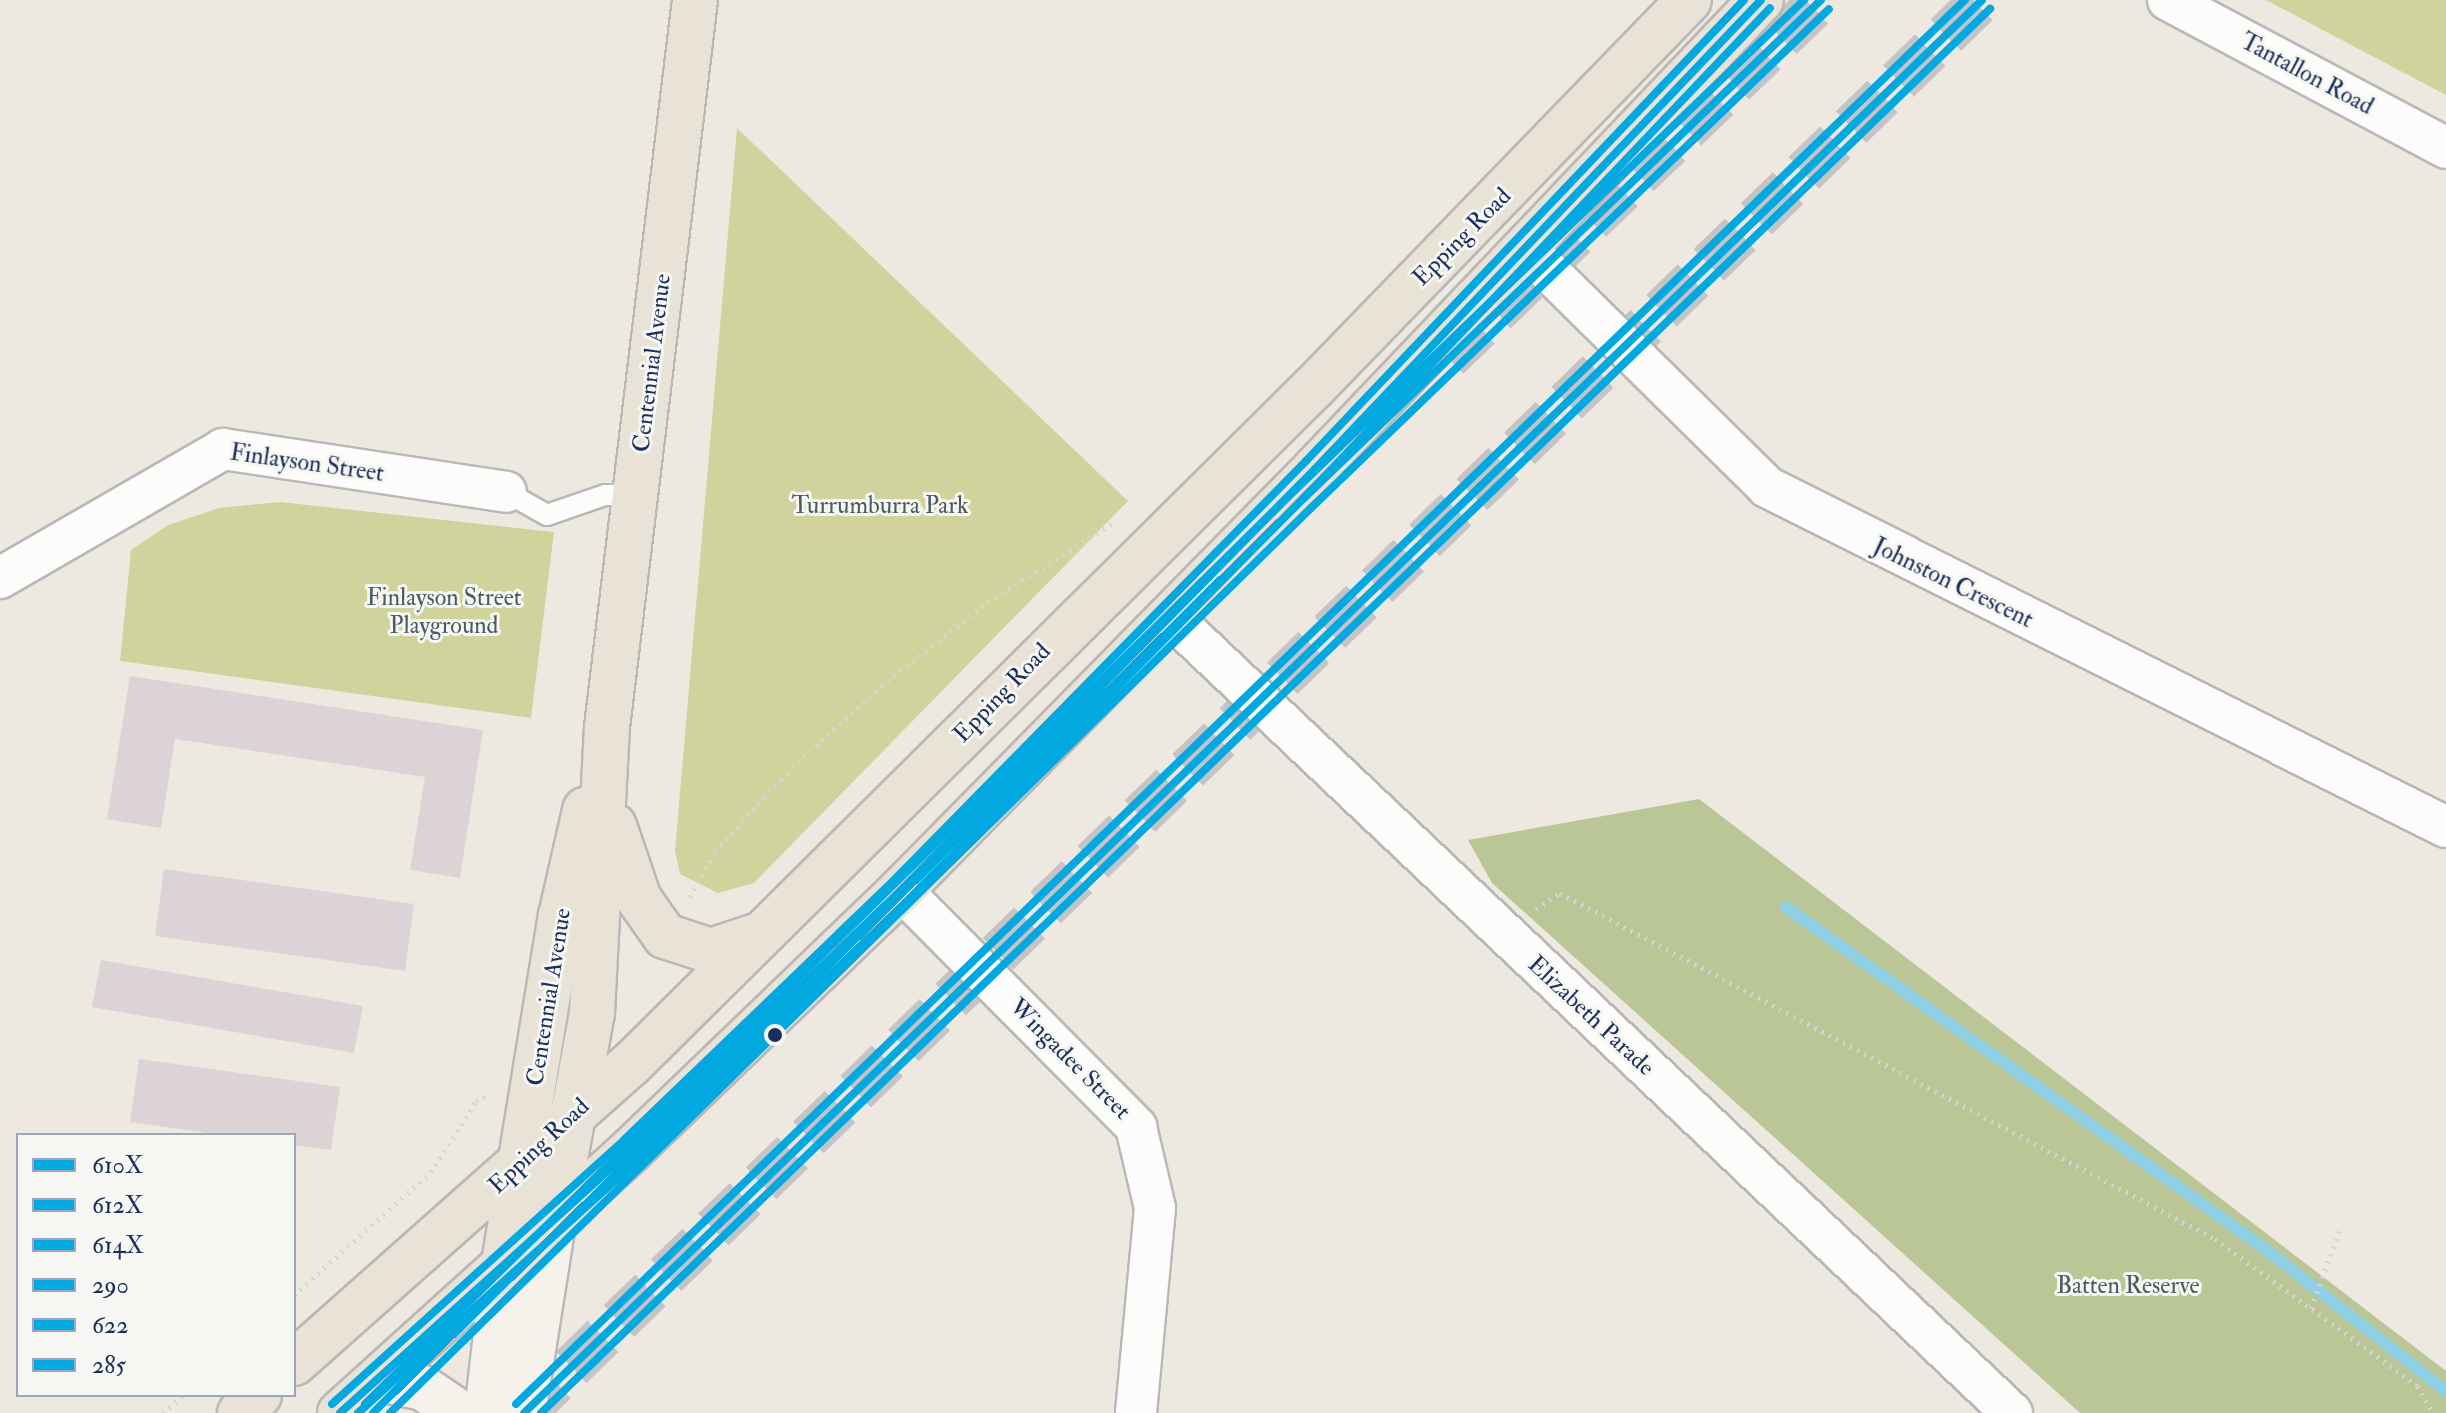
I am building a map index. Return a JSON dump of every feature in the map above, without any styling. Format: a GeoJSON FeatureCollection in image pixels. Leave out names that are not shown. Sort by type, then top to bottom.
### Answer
{"type":"FeatureCollection","features":[{"type":"Feature","properties":{"kind":"main road","name":"Centennial Avenue"},"geometry":{"type":"LineString","coordinates":[[523,1413],[554,1218],[577,1109],[592,1013],[606,792],[607,727],[695,0]]}},
{"type":"Feature","properties":{"kind":"main road","name":"Epping Road"},"geometry":{"type":"LineString","coordinates":[[296,1361],[630,1065],[1313,388],[1689,0]]}},
{"type":"Feature","properties":{"kind":"main road"},"geometry":{"type":"LineString","coordinates":[[340,1413],[554,1218],[901,890],[1171,617],[1761,0]]}},
{"type":"Feature","properties":{"kind":"main road","name":"Centennial Avenue"},"geometry":{"type":"LineString","coordinates":[[487,1413],[504,1263],[561,916],[607,727]]}},
{"type":"Feature","properties":{"kind":"main road"},"geometry":{"type":"LineString","coordinates":[[606,792],[632,883],[660,932],[686,947],[711,951],[766,932]]}},
{"type":"Feature","properties":{"kind":"main road"},"geometry":{"type":"LineString","coordinates":[[379,1379],[423,1388],[460,1413]]}},
{"type":"Feature","properties":{"kind":"main road"},"geometry":{"type":"LineString","coordinates":[[240,1413],[257,1397]]}},
{"type":"Feature","properties":{"kind":"street","name":"Tantallon Road"},"geometry":{"type":"LineString","coordinates":[[2168,0],[2446,148]]}},
{"type":"Feature","properties":{"kind":"street","name":"Johnston Crescent"},"geometry":{"type":"LineString","coordinates":[[1525,248],[1767,487],[2446,827]]}},
{"type":"Feature","properties":{"kind":"street","name":"Finlayson Street"},"geometry":{"type":"LineString","coordinates":[[0,578],[223,449],[506,492]]}},
{"type":"Feature","properties":{"kind":"street","name":"Elizabeth Parade"},"geometry":{"type":"LineString","coordinates":[[1171,617],[2012,1413]]}},
{"type":"Feature","properties":{"kind":"street","name":"Wingadee Street"},"geometry":{"type":"LineString","coordinates":[[901,890],[1136,1127],[1155,1208],[1136,1413]]}},
{"type":"Feature","properties":{"kind":"lane","name":"Finlayson Street"},"geometry":{"type":"LineString","coordinates":[[506,492],[547,515],[605,495],[636,495]]}},
{"type":"Feature","properties":{"kind":"path"},"geometry":{"type":"LineString","coordinates":[[689,899],[715,851],[781,779],[875,691],[988,602],[1119,519]]}},
{"type":"Feature","properties":{"kind":"path"},"geometry":{"type":"LineString","coordinates":[[1502,932],[1560,893],[2215,1239],[2418,1386],[2433,1413]]}},
{"type":"Feature","properties":{"kind":"path"},"geometry":{"type":"LineString","coordinates":[[296,1293],[431,1172],[476,1101]]}},
{"type":"Feature","properties":{"kind":"path"},"geometry":{"type":"LineString","coordinates":[[2311,1308],[2341,1227]]}},
{"type":"Feature","properties":{"kind":"path"},"geometry":{"type":"LineString","coordinates":[[163,1413],[181,1397]]}},
{"type":"Feature","properties":{"kind":"green space"},"geometry":{"type":"Polygon","coordinates":[[[2266,0],[2446,0],[2446,95],[2353,46],[2266,0]]]}},
{"type":"Feature","properties":{"kind":"green space","name":"Turrumburra Park"},"geometry":{"type":"Polygon","coordinates":[[[737,128],[1128,501],[754,883],[718,893],[680,874],[675,851],[737,128]]]}},
{"type":"Feature","properties":{"kind":"green space","name":"Finlayson Street Playground"},"geometry":{"type":"Polygon","coordinates":[[[280,502],[554,532],[531,718],[120,661],[131,550],[168,525],[219,508],[280,502]]]}},
{"type":"Feature","properties":{"kind":"green space","name":"Batten Reserve"},"geometry":{"type":"Polygon","coordinates":[[[1699,799],[2446,1371],[2446,1413],[2080,1413],[1492,883],[1468,840],[1699,799]]]}},
{"type":"Feature","properties":{"kind":"building"},"geometry":{"type":"Polygon","coordinates":[[[130,676],[483,730],[460,878],[410,870],[425,777],[175,739],[161,828],[107,819],[130,676]]]}},
{"type":"Feature","properties":{"kind":"building"},"geometry":{"type":"Polygon","coordinates":[[[164,869],[414,904],[405,971],[155,936],[164,869]]]}},
{"type":"Feature","properties":{"kind":"building"},"geometry":{"type":"Polygon","coordinates":[[[101,960],[363,1006],[354,1053],[92,1007],[101,960]]]}},
{"type":"Feature","properties":{"kind":"building"},"geometry":{"type":"Polygon","coordinates":[[[139,1059],[340,1087],[331,1150],[296,1145],[296,1133],[208,1133],[130,1122],[139,1059]]]}},
{"type":"Feature","properties":{"kind":"waterway"},"geometry":{"type":"LineString","coordinates":[[1786,907],[2268,1251],[2446,1391]]}},
{"type":"Feature","properties":{"kind":"tunnel"},"geometry":{"type":"LineString","coordinates":[[1448,358],[1821,0]]}},
{"type":"Feature","properties":{"kind":"tunnel"},"geometry":{"type":"LineString","coordinates":[[524,1413],[1982,0]]}},
{"type":"Feature","properties":{"kind":"transit line","name":"285"},"geometry":{"type":"LineString","coordinates":[[332,1404],[624,1140],[893,881],[1306,461],[1744,0]]}},
{"type":"Feature","properties":{"kind":"transit line","name":"290"},"geometry":{"type":"LineString","coordinates":[[340,1413],[632,1149],[901,890],[1315,469],[1761,0]]}},
{"type":"Feature","properties":{"kind":"transit line","name":"614X"},"geometry":{"type":"LineString","coordinates":[[365,1404],[1295,490],[1804,0]]}},
{"type":"Feature","properties":{"kind":"transit line","name":"610X"},"geometry":{"type":"LineString","coordinates":[[373,1413],[1303,499],[1821,0]]}},
{"type":"Feature","properties":{"kind":"transit line","name":"614X"},"geometry":{"type":"LineString","coordinates":[[516,1404],[1965,0]]}},
{"type":"Feature","properties":{"kind":"transit line","name":"610X"},"geometry":{"type":"LineString","coordinates":[[524,1413],[1982,0]]}},
{"type":"Feature","properties":{"kind":"transit line","name":"622"},"geometry":{"type":"LineString","coordinates":[[358,1413],[640,1158],[910,898],[1324,477],[1770,8]]}},
{"type":"Feature","properties":{"kind":"transit line","name":"612X"},"geometry":{"type":"LineString","coordinates":[[390,1413],[1311,508],[1829,9]]}},
{"type":"Feature","properties":{"kind":"transit line","name":"612X"},"geometry":{"type":"LineString","coordinates":[[541,1413],[1990,9]]}}]}
